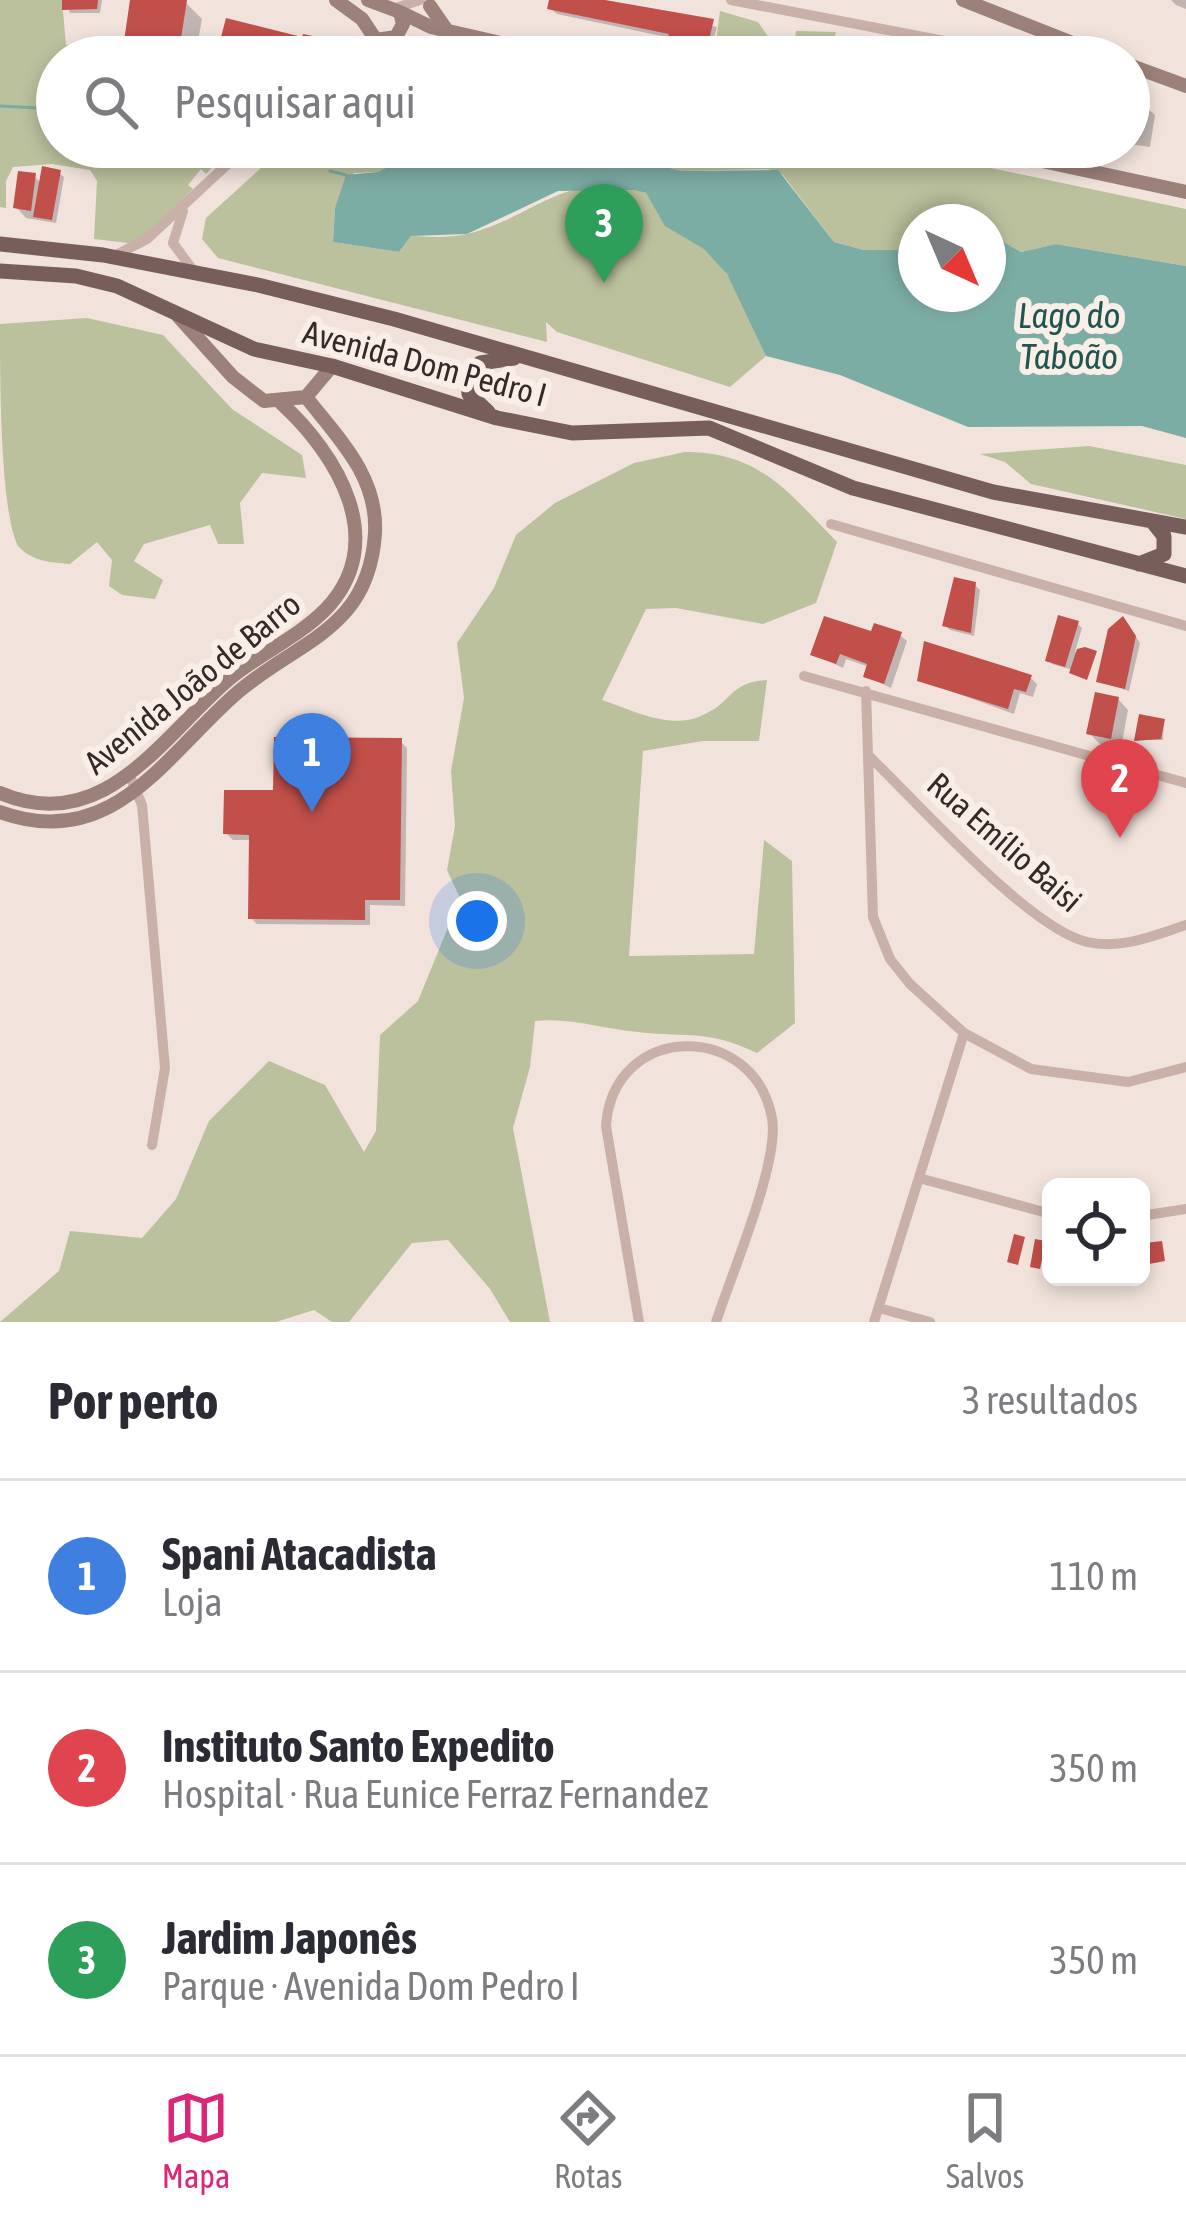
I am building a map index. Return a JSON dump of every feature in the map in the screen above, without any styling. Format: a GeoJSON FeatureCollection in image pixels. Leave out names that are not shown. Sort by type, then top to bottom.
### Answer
{"type":"FeatureCollection","features":[{"type":"Feature","properties":{"kind":"main road","name":"Avenida Dom Pedro I"},"geometry":{"type":"LineString","coordinates":[[0,244],[103,255],[394,319],[993,492],[1186,527]]}},
{"type":"Feature","properties":{"kind":"main road","name":"Avenida Dom Pedro I"},"geometry":{"type":"LineString","coordinates":[[0,271],[76,275],[170,308],[254,349],[332,365],[496,418],[572,433],[710,428],[854,488],[1186,576]]}},
{"type":"Feature","properties":{"kind":"main road"},"geometry":{"type":"LineString","coordinates":[[496,418],[470,394],[471,373],[490,360],[523,357]]}},
{"type":"Feature","properties":{"kind":"main road"},"geometry":{"type":"LineString","coordinates":[[1136,565],[1164,554],[1164,536],[1152,521]]}},
{"type":"Feature","properties":{"kind":"street"},"geometry":{"type":"LineString","coordinates":[[336,0],[367,29],[390,36]]}},
{"type":"Feature","properties":{"kind":"street"},"geometry":{"type":"LineString","coordinates":[[730,0],[918,36]]}},
{"type":"Feature","properties":{"kind":"street"},"geometry":{"type":"LineString","coordinates":[[964,0],[1055,36]]}},
{"type":"Feature","properties":{"kind":"street"},"geometry":{"type":"LineString","coordinates":[[364,36],[371,10],[428,2]]}},
{"type":"Feature","properties":{"kind":"street"},"geometry":{"type":"LineString","coordinates":[[394,36],[416,20],[428,2]]}},
{"type":"Feature","properties":{"kind":"street"},"geometry":{"type":"LineString","coordinates":[[428,2],[446,29]]}},
{"type":"Feature","properties":{"kind":"street"},"geometry":{"type":"LineString","coordinates":[[386,6],[416,20],[475,36]]}},
{"type":"Feature","properties":{"kind":"street"},"geometry":{"type":"LineString","coordinates":[[386,6],[393,36]]}},
{"type":"Feature","properties":{"kind":"street"},"geometry":{"type":"LineString","coordinates":[[1150,74],[1186,86]]}},
{"type":"Feature","properties":{"kind":"street"},"geometry":{"type":"LineString","coordinates":[[1150,77],[1161,78]]}},
{"type":"Feature","properties":{"kind":"street"},"geometry":{"type":"LineString","coordinates":[[103,255],[135,248],[225,168]]}},
{"type":"Feature","properties":{"kind":"street"},"geometry":{"type":"LineString","coordinates":[[1075,168],[1186,192]]}},
{"type":"Feature","properties":{"kind":"street"},"geometry":{"type":"LineString","coordinates":[[184,208],[173,243],[199,276]]}},
{"type":"Feature","properties":{"kind":"street","name":"Avenida João de Barro"},"geometry":{"type":"LineString","coordinates":[[3,795],[32,803],[79,802],[130,776],[241,669],[328,607],[348,572],[354,512],[346,484],[325,451],[281,403],[248,392],[170,308]]}},
{"type":"Feature","properties":{"kind":"street"},"geometry":{"type":"LineString","coordinates":[[281,403],[306,397],[325,380],[332,365]]}},
{"type":"Feature","properties":{"kind":"street","name":"Avenida João de Barro"},"geometry":{"type":"LineString","coordinates":[[0,813],[62,820],[111,807],[139,792],[255,678],[335,627],[360,591],[370,562],[374,503],[355,458],[306,397]]}},
{"type":"Feature","properties":{"kind":"street"},"geometry":{"type":"LineString","coordinates":[[831,524],[1186,626]]}},
{"type":"Feature","properties":{"kind":"street"},"geometry":{"type":"LineString","coordinates":[[804,676],[1186,783]]}},
{"type":"Feature","properties":{"kind":"street"},"geometry":{"type":"LineString","coordinates":[[866,691],[873,917],[880,941],[910,984],[964,1033],[1031,1069],[1077,1079],[1128,1082],[1186,1067]]}},
{"type":"Feature","properties":{"kind":"street","name":"Rua Emílio Baisi"},"geometry":{"type":"LineString","coordinates":[[869,756],[1062,933],[1089,943],[1120,944],[1186,925]]}},
{"type":"Feature","properties":{"kind":"street"},"geometry":{"type":"LineString","coordinates":[[130,776],[139,792],[165,1067],[152,1145]]}},
{"type":"Feature","properties":{"kind":"street"},"geometry":{"type":"LineString","coordinates":[[0,813],[3,795]]}},
{"type":"Feature","properties":{"kind":"street"},"geometry":{"type":"LineString","coordinates":[[874,1322],[964,1033]]}},
{"type":"Feature","properties":{"kind":"street"},"geometry":{"type":"LineString","coordinates":[[639,1322],[606,1126],[608,1100],[635,1061],[686,1046],[715,1048],[735,1059],[766,1097],[773,1121],[770,1155],[716,1322]]}},
{"type":"Feature","properties":{"kind":"street"},"geometry":{"type":"LineString","coordinates":[[920,1178],[1042,1212]]}},
{"type":"Feature","properties":{"kind":"street"},"geometry":{"type":"LineString","coordinates":[[1150,1215],[1186,1209]]}},
{"type":"Feature","properties":{"kind":"street"},"geometry":{"type":"LineString","coordinates":[[879,1308],[930,1322]]}},
{"type":"Feature","properties":{"kind":"green space"},"geometry":{"type":"Polygon","coordinates":[[[0,0],[62,0],[65,36],[36,36],[36,165],[13,167],[6,181],[6,208],[0,207],[0,0]]]}},
{"type":"Feature","properties":{"kind":"green space"},"geometry":{"type":"Polygon","coordinates":[[[720,11],[758,22],[768,36],[717,36],[720,11]]]}},
{"type":"Feature","properties":{"kind":"green space"},"geometry":{"type":"Polygon","coordinates":[[[796,31],[836,32],[835,36],[795,36],[796,31]]]}},
{"type":"Feature","properties":{"kind":"green space"},"geometry":{"type":"Polygon","coordinates":[[[77,168],[212,168],[206,174],[201,169],[188,185],[193,189],[136,244],[94,239],[97,181],[90,170],[77,168]]]}},
{"type":"Feature","properties":{"kind":"green space"},"geometry":{"type":"Polygon","coordinates":[[[261,168],[385,168],[354,173],[335,208],[333,242],[399,252],[411,236],[467,234],[571,191],[593,186],[646,193],[667,222],[706,250],[726,273],[766,356],[730,387],[557,332],[546,322],[547,342],[218,258],[202,239],[206,218],[261,168]]]}},
{"type":"Feature","properties":{"kind":"green space"},"geometry":{"type":"Polygon","coordinates":[[[670,168],[991,168],[1186,209],[1186,266],[1056,244],[1021,252],[1006,243],[1006,204],[898,204],[898,250],[864,250],[834,242],[783,175],[768,169],[670,168]]]}},
{"type":"Feature","properties":{"kind":"green space"},"geometry":{"type":"Polygon","coordinates":[[[87,318],[163,335],[232,409],[302,455],[306,478],[262,473],[240,503],[244,544],[218,544],[210,525],[144,544],[134,561],[163,580],[155,599],[122,595],[109,586],[112,560],[97,542],[70,564],[49,562],[18,546],[12,529],[2,441],[0,324],[87,318]]]}},
{"type":"Feature","properties":{"kind":"green space"},"geometry":{"type":"Polygon","coordinates":[[[1089,446],[1186,465],[1186,519],[1031,484],[1005,462],[980,454],[1089,446]]]}},
{"type":"Feature","properties":{"kind":"green space"},"geometry":{"type":"Polygon","coordinates":[[[685,452],[734,459],[753,467],[787,492],[837,542],[816,603],[763,624],[676,608],[646,609],[602,700],[678,721],[713,710],[745,684],[767,680],[759,741],[703,741],[643,751],[629,956],[754,954],[764,840],[792,861],[795,1023],[757,1053],[711,1037],[535,1021],[530,1067],[513,1128],[550,1322],[510,1322],[490,1289],[448,1240],[412,1243],[349,1322],[332,1322],[314,1310],[276,1322],[0,1322],[59,1271],[70,1231],[142,1238],[176,1199],[209,1121],[269,1061],[325,1085],[364,1152],[376,1131],[380,1035],[418,1001],[460,898],[447,870],[455,826],[451,771],[464,698],[457,643],[494,588],[516,535],[555,503],[634,463],[685,452]]]}},
{"type":"Feature","properties":{"kind":"water","name":"Lago do Taboão"},"geometry":{"type":"Polygon","coordinates":[[[385,168],[778,170],[834,242],[864,250],[898,250],[898,312],[1006,312],[1006,243],[1021,252],[1056,244],[1186,266],[1186,438],[1142,426],[968,427],[840,375],[766,356],[727,274],[704,249],[665,226],[646,193],[558,191],[467,234],[411,236],[399,252],[333,242],[335,208],[346,175],[385,168]]]}},
{"type":"Feature","properties":{"kind":"building"},"geometry":{"type":"Polygon","coordinates":[[[62,0],[98,0],[97,9],[62,10],[62,0]]]}},
{"type":"Feature","properties":{"kind":"building"},"geometry":{"type":"Polygon","coordinates":[[[130,0],[187,0],[181,36],[125,36],[130,0]]]}},
{"type":"Feature","properties":{"kind":"building"},"geometry":{"type":"Polygon","coordinates":[[[549,0],[605,0],[714,19],[710,36],[668,36],[547,9],[549,0]]]}},
{"type":"Feature","properties":{"kind":"building"},"geometry":{"type":"Polygon","coordinates":[[[226,18],[298,36],[221,36],[226,18]]]}},
{"type":"Feature","properties":{"kind":"building"},"geometry":{"type":"Polygon","coordinates":[[[42,168],[61,170],[52,220],[33,217],[42,168]]]}},
{"type":"Feature","properties":{"kind":"building"},"geometry":{"type":"Polygon","coordinates":[[[18,171],[36,173],[31,211],[13,208],[18,171]]]}},
{"type":"Feature","properties":{"kind":"building"},"geometry":{"type":"Polygon","coordinates":[[[954,577],[976,582],[971,633],[942,626],[954,577]]]}},
{"type":"Feature","properties":{"kind":"building"},"geometry":{"type":"Polygon","coordinates":[[[1058,615],[1079,621],[1065,667],[1045,661],[1058,615]]]}},
{"type":"Feature","properties":{"kind":"building"},"geometry":{"type":"Polygon","coordinates":[[[824,616],[871,631],[874,623],[902,632],[884,684],[863,677],[867,664],[840,654],[836,664],[810,655],[824,616]]]}},
{"type":"Feature","properties":{"kind":"building"},"geometry":{"type":"Polygon","coordinates":[[[1123,616],[1136,636],[1125,689],[1096,682],[1108,629],[1123,616]]]}},
{"type":"Feature","properties":{"kind":"building"},"geometry":{"type":"Polygon","coordinates":[[[924,641],[1032,675],[1026,692],[1014,689],[1008,709],[917,681],[924,641]]]}},
{"type":"Feature","properties":{"kind":"building"},"geometry":{"type":"Polygon","coordinates":[[[1077,649],[1097,651],[1087,680],[1069,673],[1077,649]]]}},
{"type":"Feature","properties":{"kind":"building"},"geometry":{"type":"Polygon","coordinates":[[[1095,692],[1119,697],[1111,739],[1086,734],[1095,692]]]}},
{"type":"Feature","properties":{"kind":"building"},"geometry":{"type":"Polygon","coordinates":[[[1139,714],[1165,719],[1161,739],[1134,741],[1139,714]]]}},
{"type":"Feature","properties":{"kind":"building"},"geometry":{"type":"Polygon","coordinates":[[[274,737],[402,738],[400,900],[365,900],[365,920],[248,919],[249,835],[223,834],[224,790],[273,790],[274,737]]]}},
{"type":"Feature","properties":{"kind":"building"},"geometry":{"type":"Polygon","coordinates":[[[1014,1234],[1025,1237],[1018,1265],[1007,1262],[1014,1234]]]}},
{"type":"Feature","properties":{"kind":"building"},"geometry":{"type":"Polygon","coordinates":[[[1035,1239],[1042,1240],[1040,1269],[1030,1267],[1035,1239]]]}},
{"type":"Feature","properties":{"kind":"building"},"geometry":{"type":"Polygon","coordinates":[[[1162,1241],[1165,1261],[1150,1264],[1150,1242],[1162,1241]]]}},
{"type":"Feature","properties":{"kind":"waterway"},"geometry":{"type":"LineString","coordinates":[[0,106],[36,108]]}},
{"type":"Feature","properties":{"kind":"waterway"},"geometry":{"type":"LineString","coordinates":[[330,171],[346,175]]}},
{"type":"Feature","properties":{"kind":"place","name":"Jardim Japonês"},"geometry":{"type":"Point","coordinates":[604,283]}},
{"type":"Feature","properties":{"kind":"place","name":"Spani Atacadista"},"geometry":{"type":"Point","coordinates":[312,812]}},
{"type":"Feature","properties":{"kind":"place","name":"Instituto Santo Expedito"},"geometry":{"type":"Point","coordinates":[1120,838]}}]}
